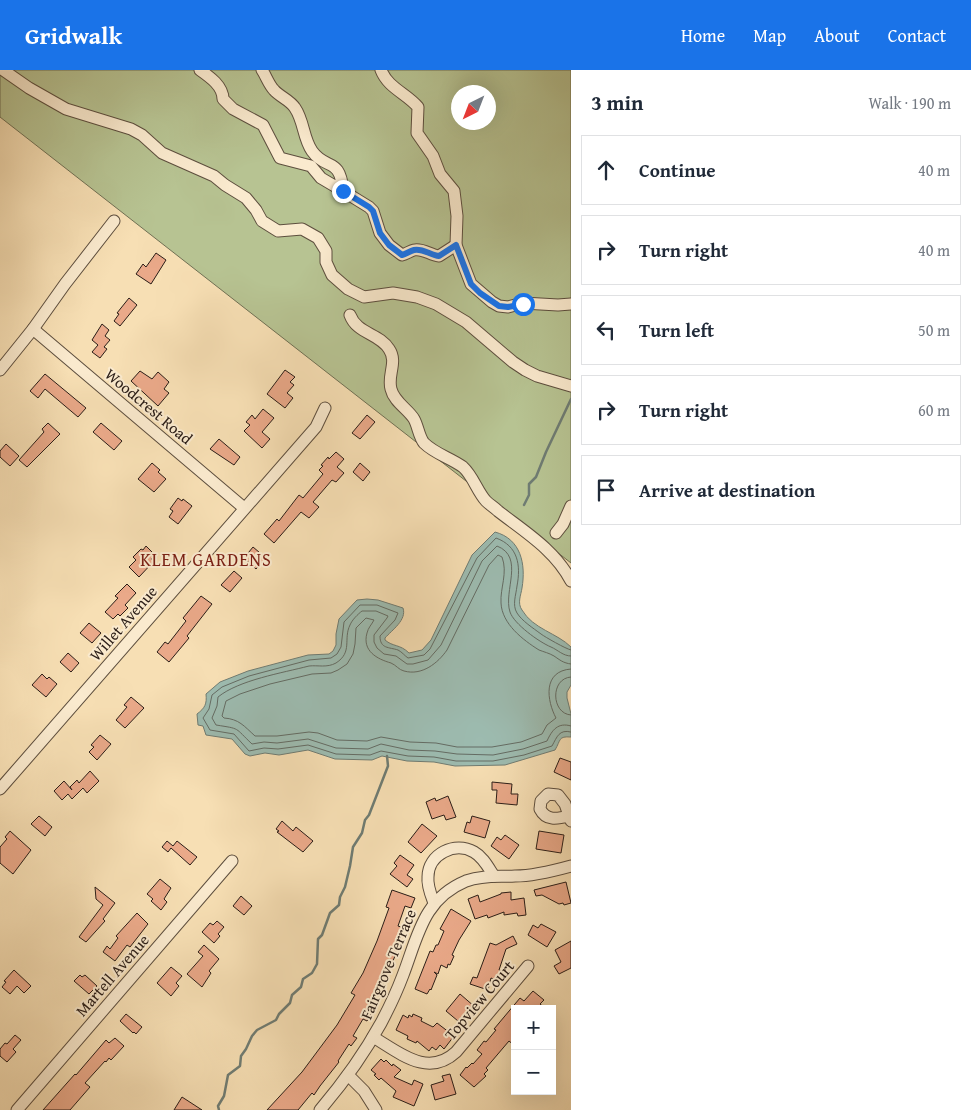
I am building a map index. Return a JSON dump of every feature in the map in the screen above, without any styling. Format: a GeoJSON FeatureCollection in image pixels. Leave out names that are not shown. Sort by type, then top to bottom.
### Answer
{"type":"FeatureCollection","features":[{"type":"Feature","properties":{"kind":"street"},"geometry":{"type":"LineString","coordinates":[[3,70],[66,109],[131,129],[142,135],[162,153],[214,176],[246,198],[262,221],[278,231],[302,229],[318,238],[326,251],[326,262],[332,276],[348,289],[364,297],[393,293],[417,297],[436,304],[473,327],[512,362],[525,370],[537,376],[570,385]]}},
{"type":"Feature","properties":{"kind":"street"},"geometry":{"type":"LineString","coordinates":[[200,70],[212,78],[223,93],[223,98],[233,109],[263,125],[280,158],[311,166],[321,178],[369,207],[373,211],[380,233],[389,245],[402,255],[412,250],[422,250],[431,255],[439,256],[456,245]]}},
{"type":"Feature","properties":{"kind":"street"},"geometry":{"type":"LineString","coordinates":[[262,70],[274,90],[294,106],[300,116],[308,145],[314,154],[338,169],[342,179],[343,191]]}},
{"type":"Feature","properties":{"kind":"street"},"geometry":{"type":"LineString","coordinates":[[381,70],[384,78],[418,107],[418,133],[433,156],[440,174],[454,191],[457,216],[456,245],[471,284],[499,306],[508,307],[523,304],[558,306],[571,304]]}},
{"type":"Feature","properties":{"kind":"street"},"geometry":{"type":"LineString","coordinates":[[0,370],[114,222]]}},
{"type":"Feature","properties":{"kind":"street"},"geometry":{"type":"LineString","coordinates":[[350,315],[352,322],[360,330],[382,340],[390,349],[394,360],[391,389],[397,400],[414,419],[423,442],[466,470],[489,504],[552,553],[571,581]]}},
{"type":"Feature","properties":{"kind":"street","name":"Woodcrest Road"},"geometry":{"type":"LineString","coordinates":[[33,329],[244,508]]}},
{"type":"Feature","properties":{"kind":"street","name":"Willet Avenue"},"geometry":{"type":"LineString","coordinates":[[0,790],[316,426],[325,408]]}},
{"type":"Feature","properties":{"kind":"street"},"geometry":{"type":"LineString","coordinates":[[556,533],[563,524],[571,506]]}},
{"type":"Feature","properties":{"kind":"street","name":"Fairgrove Terrace"},"geometry":{"type":"LineString","coordinates":[[434,903],[429,885],[429,869],[443,852],[461,847],[474,852],[480,856],[494,876]]}},
{"type":"Feature","properties":{"kind":"street","name":"Martell Avenue"},"geometry":{"type":"LineString","coordinates":[[17,1110],[232,861]]}},
{"type":"Feature","properties":{"kind":"street","name":"Fairgrove Terrace"},"geometry":{"type":"LineString","coordinates":[[320,1110],[348,1075],[373,1037],[402,977],[422,923],[434,903],[466,881],[480,877],[530,875],[571,866]]}},
{"type":"Feature","properties":{"kind":"street","name":"Topview Court"},"geometry":{"type":"LineString","coordinates":[[373,1037],[422,1064],[433,1065],[443,1062],[456,1052],[528,966]]}},
{"type":"Feature","properties":{"kind":"street"},"geometry":{"type":"LineString","coordinates":[[348,1075],[364,1091],[376,1110]]}},
{"type":"Feature","properties":{"kind":"green space"},"geometry":{"type":"Polygon","coordinates":[[[0,70],[571,70],[571,563],[0,117],[0,70]]]}},
{"type":"Feature","properties":{"kind":"water"},"geometry":{"type":"Polygon","coordinates":[[[495,532],[511,540],[520,554],[523,570],[520,602],[522,610],[532,622],[571,647],[571,685],[567,692],[567,698],[571,714],[571,737],[562,738],[555,750],[505,765],[455,766],[434,762],[407,761],[382,756],[372,760],[335,759],[308,750],[279,755],[265,753],[250,756],[245,754],[232,739],[206,735],[203,726],[198,725],[197,714],[205,706],[206,694],[220,682],[248,671],[308,655],[329,654],[333,651],[336,645],[339,619],[357,600],[378,600],[403,608],[404,612],[401,621],[385,640],[403,648],[409,653],[422,650],[431,640],[472,555],[495,532]]]}},
{"type":"Feature","properties":{"kind":"building"},"geometry":{"type":"Polygon","coordinates":[[[156,253],[166,260],[151,284],[136,274],[143,264],[146,267],[156,253]]]}},
{"type":"Feature","properties":{"kind":"building"},"geometry":{"type":"Polygon","coordinates":[[[129,298],[137,305],[120,326],[114,321],[119,314],[117,313],[129,298]]]}},
{"type":"Feature","properties":{"kind":"building"},"geometry":{"type":"Polygon","coordinates":[[[102,324],[109,330],[105,336],[110,340],[104,347],[107,349],[100,358],[92,352],[98,345],[92,340],[102,324]]]}},
{"type":"Feature","properties":{"kind":"building"},"geometry":{"type":"Polygon","coordinates":[[[285,370],[295,377],[290,382],[294,385],[287,393],[293,398],[285,408],[267,394],[285,370]]]}},
{"type":"Feature","properties":{"kind":"building"},"geometry":{"type":"Polygon","coordinates":[[[140,371],[152,379],[158,372],[169,382],[164,389],[169,393],[158,406],[131,381],[140,371]]]}},
{"type":"Feature","properties":{"kind":"building"},"geometry":{"type":"Polygon","coordinates":[[[45,374],[86,408],[78,417],[45,389],[38,398],[30,391],[45,374]]]}},
{"type":"Feature","properties":{"kind":"building"},"geometry":{"type":"Polygon","coordinates":[[[263,409],[274,418],[262,432],[270,439],[262,448],[244,431],[250,425],[246,422],[252,415],[255,419],[263,409]]]}},
{"type":"Feature","properties":{"kind":"building"},"geometry":{"type":"Polygon","coordinates":[[[367,415],[375,422],[360,439],[352,433],[367,415]]]}},
{"type":"Feature","properties":{"kind":"building"},"geometry":{"type":"Polygon","coordinates":[[[48,423],[60,434],[27,467],[19,460],[44,432],[42,429],[48,423]]]}},
{"type":"Feature","properties":{"kind":"building"},"geometry":{"type":"Polygon","coordinates":[[[101,423],[122,441],[114,450],[93,432],[101,423]]]}},
{"type":"Feature","properties":{"kind":"building"},"geometry":{"type":"Polygon","coordinates":[[[219,439],[240,457],[234,465],[210,449],[219,439]]]}},
{"type":"Feature","properties":{"kind":"building"},"geometry":{"type":"Polygon","coordinates":[[[6,444],[19,456],[10,466],[0,457],[0,451],[6,444]]]}},
{"type":"Feature","properties":{"kind":"building"},"geometry":{"type":"Polygon","coordinates":[[[336,452],[344,459],[337,467],[344,473],[336,482],[332,480],[313,502],[319,507],[309,518],[301,512],[274,543],[264,534],[277,519],[279,521],[299,495],[303,498],[323,474],[319,470],[323,466],[321,465],[336,452]]]}},
{"type":"Feature","properties":{"kind":"building"},"geometry":{"type":"Polygon","coordinates":[[[152,463],[166,479],[154,492],[138,479],[152,463]]]}},
{"type":"Feature","properties":{"kind":"building"},"geometry":{"type":"Polygon","coordinates":[[[360,463],[370,472],[363,481],[353,472],[360,463]]]}},
{"type":"Feature","properties":{"kind":"building"},"geometry":{"type":"Polygon","coordinates":[[[178,498],[182,501],[183,499],[192,506],[178,524],[169,517],[173,511],[170,509],[178,498]]]}},
{"type":"Feature","properties":{"kind":"building"},"geometry":{"type":"Polygon","coordinates":[[[146,546],[155,555],[151,559],[154,561],[139,577],[129,567],[136,560],[133,557],[146,546]]]}},
{"type":"Feature","properties":{"kind":"building"},"geometry":{"type":"Polygon","coordinates":[[[253,547],[266,558],[256,569],[244,558],[253,547]]]}},
{"type":"Feature","properties":{"kind":"building"},"geometry":{"type":"Polygon","coordinates":[[[234,571],[242,578],[230,592],[221,585],[234,571]]]}},
{"type":"Feature","properties":{"kind":"building"},"geometry":{"type":"Polygon","coordinates":[[[127,584],[136,593],[125,605],[128,608],[120,616],[118,614],[113,619],[105,612],[118,598],[115,596],[127,584]]]}},
{"type":"Feature","properties":{"kind":"building"},"geometry":{"type":"Polygon","coordinates":[[[201,596],[212,604],[187,636],[189,638],[169,662],[157,652],[165,642],[168,644],[186,621],[183,618],[201,596]]]}},
{"type":"Feature","properties":{"kind":"building"},"geometry":{"type":"Polygon","coordinates":[[[89,623],[101,633],[92,643],[80,633],[89,623]]]}},
{"type":"Feature","properties":{"kind":"building"},"geometry":{"type":"Polygon","coordinates":[[[68,653],[79,663],[71,672],[60,662],[68,653]]]}},
{"type":"Feature","properties":{"kind":"building"},"geometry":{"type":"Polygon","coordinates":[[[42,674],[57,684],[46,697],[32,685],[42,674]]]}},
{"type":"Feature","properties":{"kind":"building"},"geometry":{"type":"Polygon","coordinates":[[[131,697],[144,708],[125,728],[116,720],[127,707],[124,705],[131,697]]]}},
{"type":"Feature","properties":{"kind":"building"},"geometry":{"type":"Polygon","coordinates":[[[100,735],[111,744],[97,760],[89,752],[94,747],[91,745],[100,735]]]}},
{"type":"Feature","properties":{"kind":"building"},"geometry":{"type":"Polygon","coordinates":[[[560,758],[571,762],[571,780],[554,772],[560,758]]]}},
{"type":"Feature","properties":{"kind":"building"},"geometry":{"type":"Polygon","coordinates":[[[90,771],[99,781],[87,793],[83,788],[72,799],[68,794],[62,800],[54,791],[64,781],[72,790],[70,787],[77,780],[79,783],[90,771]]]}},
{"type":"Feature","properties":{"kind":"building"},"geometry":{"type":"Polygon","coordinates":[[[492,782],[512,784],[511,794],[518,794],[517,805],[496,803],[497,790],[492,790],[492,782]]]}},
{"type":"Feature","properties":{"kind":"building"},"geometry":{"type":"Polygon","coordinates":[[[448,796],[456,817],[446,820],[444,815],[432,819],[426,802],[435,798],[436,801],[448,796]]]}},
{"type":"Feature","properties":{"kind":"building"},"geometry":{"type":"Polygon","coordinates":[[[39,816],[52,827],[45,836],[31,824],[39,816]]]}},
{"type":"Feature","properties":{"kind":"building"},"geometry":{"type":"Polygon","coordinates":[[[472,816],[490,821],[485,838],[464,832],[467,822],[470,823],[472,816]]]}},
{"type":"Feature","properties":{"kind":"building"},"geometry":{"type":"Polygon","coordinates":[[[282,821],[293,831],[296,827],[313,841],[303,852],[277,832],[279,831],[276,829],[282,821]]]}},
{"type":"Feature","properties":{"kind":"building"},"geometry":{"type":"Polygon","coordinates":[[[422,824],[437,836],[421,853],[408,842],[422,824]]]}},
{"type":"Feature","properties":{"kind":"building"},"geometry":{"type":"Polygon","coordinates":[[[10,831],[31,850],[13,874],[0,863],[0,847],[7,839],[5,837],[10,831]]]}},
{"type":"Feature","properties":{"kind":"building"},"geometry":{"type":"Polygon","coordinates":[[[539,831],[564,835],[561,853],[536,849],[539,831]]]}},
{"type":"Feature","properties":{"kind":"building"},"geometry":{"type":"Polygon","coordinates":[[[505,835],[519,845],[509,859],[491,846],[497,837],[501,840],[505,835]]]}},
{"type":"Feature","properties":{"kind":"building"},"geometry":{"type":"Polygon","coordinates":[[[167,841],[173,846],[177,841],[197,857],[190,865],[171,848],[168,852],[162,847],[167,841]]]}},
{"type":"Feature","properties":{"kind":"building"},"geometry":{"type":"Polygon","coordinates":[[[400,855],[414,865],[407,875],[413,879],[407,887],[390,874],[397,866],[394,863],[400,855]]]}},
{"type":"Feature","properties":{"kind":"building"},"geometry":{"type":"Polygon","coordinates":[[[160,879],[171,888],[164,899],[167,902],[161,910],[151,901],[153,899],[147,894],[160,879]]]}},
{"type":"Feature","properties":{"kind":"building"},"geometry":{"type":"Polygon","coordinates":[[[566,882],[571,903],[559,904],[542,895],[536,896],[534,890],[566,882]]]}},
{"type":"Feature","properties":{"kind":"building"},"geometry":{"type":"Polygon","coordinates":[[[95,887],[115,903],[103,919],[105,921],[86,942],[79,937],[103,905],[96,899],[95,887]]]}},
{"type":"Feature","properties":{"kind":"building"},"geometry":{"type":"Polygon","coordinates":[[[392,890],[415,898],[411,908],[405,906],[398,926],[404,928],[395,956],[381,990],[379,989],[367,1009],[372,1012],[367,1021],[363,1019],[353,1036],[357,1038],[351,1046],[349,1044],[339,1062],[314,1095],[312,1093],[298,1110],[267,1110],[302,1072],[337,1025],[355,995],[351,993],[363,973],[377,941],[389,908],[386,907],[392,890]]]}},
{"type":"Feature","properties":{"kind":"building"},"geometry":{"type":"Polygon","coordinates":[[[511,892],[511,900],[524,898],[526,915],[518,916],[517,913],[504,915],[504,912],[488,918],[487,915],[475,919],[468,899],[478,895],[480,902],[501,893],[511,892]]]}},
{"type":"Feature","properties":{"kind":"building"},"geometry":{"type":"Polygon","coordinates":[[[241,896],[252,906],[244,915],[233,906],[241,896]]]}},
{"type":"Feature","properties":{"kind":"building"},"geometry":{"type":"Polygon","coordinates":[[[451,909],[471,921],[459,940],[452,955],[454,956],[450,965],[448,964],[447,968],[441,965],[438,974],[434,972],[437,975],[431,990],[427,994],[415,989],[430,951],[433,952],[436,945],[438,945],[444,931],[440,929],[451,909]]]}},
{"type":"Feature","properties":{"kind":"building"},"geometry":{"type":"Polygon","coordinates":[[[137,913],[148,924],[130,947],[127,945],[115,961],[103,952],[107,946],[110,949],[118,938],[116,936],[137,913]]]}},
{"type":"Feature","properties":{"kind":"building"},"geometry":{"type":"Polygon","coordinates":[[[217,921],[224,927],[214,943],[202,932],[210,923],[213,925],[217,921]]]}},
{"type":"Feature","properties":{"kind":"building"},"geometry":{"type":"Polygon","coordinates":[[[541,924],[556,932],[547,947],[528,935],[533,925],[538,928],[541,924]]]}},
{"type":"Feature","properties":{"kind":"building"},"geometry":{"type":"Polygon","coordinates":[[[513,936],[517,944],[506,949],[499,970],[501,971],[498,981],[491,978],[488,990],[470,984],[473,977],[477,978],[490,943],[496,945],[513,936]]]}},
{"type":"Feature","properties":{"kind":"building"},"geometry":{"type":"Polygon","coordinates":[[[571,941],[571,968],[559,974],[554,966],[561,962],[555,950],[571,941]]]}},
{"type":"Feature","properties":{"kind":"building"},"geometry":{"type":"Polygon","coordinates":[[[204,945],[219,959],[209,971],[211,973],[202,987],[187,974],[203,956],[198,952],[204,945]]]}},
{"type":"Feature","properties":{"kind":"building"},"geometry":{"type":"Polygon","coordinates":[[[171,967],[182,976],[176,983],[179,986],[171,996],[157,983],[171,967]]]}},
{"type":"Feature","properties":{"kind":"building"},"geometry":{"type":"Polygon","coordinates":[[[14,970],[31,986],[24,993],[17,986],[10,994],[2,987],[6,982],[4,981],[14,970]]]}},
{"type":"Feature","properties":{"kind":"building"},"geometry":{"type":"Polygon","coordinates":[[[80,975],[82,977],[85,975],[97,986],[89,994],[74,981],[80,975]]]}},
{"type":"Feature","properties":{"kind":"building"},"geometry":{"type":"Polygon","coordinates":[[[533,991],[544,1000],[540,1004],[541,1005],[514,1005],[520,998],[524,1001],[533,991]]]}},
{"type":"Feature","properties":{"kind":"building"},"geometry":{"type":"Polygon","coordinates":[[[460,994],[475,1007],[470,1013],[467,1011],[458,1021],[446,1011],[460,994]]]}},
{"type":"Feature","properties":{"kind":"building"},"geometry":{"type":"Polygon","coordinates":[[[511,1009],[511,1043],[509,1041],[486,1068],[488,1070],[484,1074],[486,1076],[474,1087],[460,1075],[466,1067],[473,1064],[482,1054],[477,1050],[496,1030],[494,1029],[511,1009]]]}},
{"type":"Feature","properties":{"kind":"building"},"geometry":{"type":"Polygon","coordinates":[[[126,1014],[142,1027],[136,1034],[120,1021],[126,1014]]]}},
{"type":"Feature","properties":{"kind":"building"},"geometry":{"type":"Polygon","coordinates":[[[413,1014],[422,1018],[421,1021],[433,1027],[437,1023],[454,1036],[444,1049],[440,1045],[436,1050],[432,1047],[429,1051],[417,1041],[416,1043],[407,1039],[408,1036],[396,1030],[403,1015],[408,1018],[409,1015],[412,1017],[413,1014]]]}},
{"type":"Feature","properties":{"kind":"building"},"geometry":{"type":"Polygon","coordinates":[[[15,1035],[21,1040],[13,1049],[16,1052],[7,1062],[0,1056],[0,1049],[15,1035]]]}},
{"type":"Feature","properties":{"kind":"building"},"geometry":{"type":"Polygon","coordinates":[[[115,1038],[124,1046],[111,1060],[109,1058],[105,1061],[85,1083],[90,1087],[70,1110],[43,1110],[106,1040],[109,1043],[115,1038]]]}},
{"type":"Feature","properties":{"kind":"building"},"geometry":{"type":"Polygon","coordinates":[[[381,1059],[384,1062],[386,1060],[392,1066],[393,1064],[401,1070],[394,1077],[412,1085],[414,1080],[423,1084],[414,1106],[393,1097],[396,1091],[381,1078],[379,1080],[374,1075],[376,1074],[371,1070],[381,1059]]]}},
{"type":"Feature","properties":{"kind":"building"},"geometry":{"type":"Polygon","coordinates":[[[450,1074],[456,1094],[435,1100],[431,1085],[444,1081],[442,1076],[450,1074]]]}},
{"type":"Feature","properties":{"kind":"building"},"geometry":{"type":"Polygon","coordinates":[[[182,1097],[202,1110],[174,1110],[182,1097]]]}},
{"type":"Feature","properties":{"kind":"waterway"},"geometry":{"type":"LineString","coordinates":[[524,505],[529,495],[529,484],[536,477],[571,399]]}},
{"type":"Feature","properties":{"kind":"waterway"},"geometry":{"type":"LineString","coordinates":[[219,1110],[218,1106],[224,1096],[228,1075],[240,1066],[241,1056],[252,1036],[257,1030],[276,1020],[290,1003],[292,995],[301,987],[303,979],[312,973],[317,964],[318,939],[322,935],[330,913],[339,905],[340,897],[345,887],[353,847],[362,833],[365,820],[369,815],[388,766],[387,756]]}},
{"type":"Feature","properties":{"kind":"district","name":"KLEM GARDENS"},"geometry":{"type":"Point","coordinates":[206,560]}},
{"type":"Feature","properties":{"kind":"route"},"geometry":{"type":"LineString","coordinates":[[343,191],[373,211],[380,233],[396,252],[402,255],[412,250],[422,250],[431,255],[439,256],[456,245],[471,284],[480,293],[499,306],[508,307],[523,304]]}}]}
